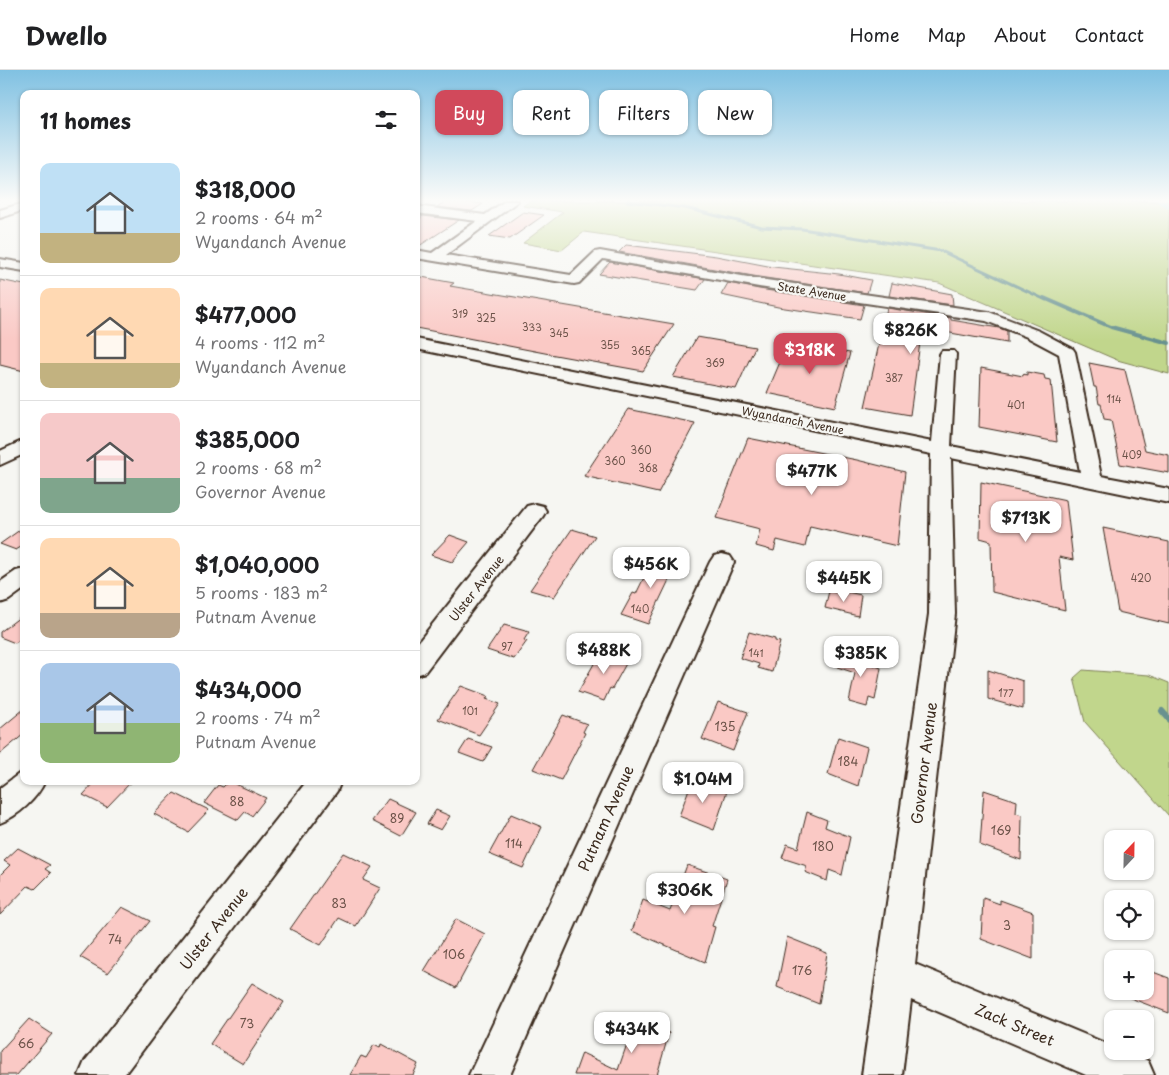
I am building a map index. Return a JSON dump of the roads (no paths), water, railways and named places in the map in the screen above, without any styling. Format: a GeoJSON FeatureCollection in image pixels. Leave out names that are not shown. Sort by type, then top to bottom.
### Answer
{"type":"FeatureCollection","features":[{"type":"Feature","properties":{"kind":"street"},"geometry":{"type":"LineString","coordinates":[[420,255],[435,257],[447,248]]}},
{"type":"Feature","properties":{"kind":"street","name":"State Avenue"},"geometry":{"type":"LineString","coordinates":[[435,257],[574,280],[600,255],[759,283],[988,317],[1033,334],[1067,352],[1092,481]]}},
{"type":"Feature","properties":{"kind":"street"},"geometry":{"type":"LineString","coordinates":[[0,263],[20,266]]}},
{"type":"Feature","properties":{"kind":"street","name":"Wyandanch Avenue"},"geometry":{"type":"LineString","coordinates":[[420,345],[1169,496]]}},
{"type":"Feature","properties":{"kind":"street","name":"Governor Avenue"},"geometry":{"type":"LineString","coordinates":[[882,1075],[942,614],[941,450],[948,354]]}},
{"type":"Feature","properties":{"kind":"street"},"geometry":{"type":"LineString","coordinates":[[0,459],[20,448]]}},
{"type":"Feature","properties":{"kind":"street","name":"Ulster Avenue"},"geometry":{"type":"LineString","coordinates":[[420,660],[535,511]]}},
{"type":"Feature","properties":{"kind":"street","name":"Putnam Avenue"},"geometry":{"type":"LineString","coordinates":[[489,1075],[722,562]]}},
{"type":"Feature","properties":{"kind":"street"},"geometry":{"type":"LineString","coordinates":[[0,594],[20,580]]}},
{"type":"Feature","properties":{"kind":"street"},"geometry":{"type":"LineString","coordinates":[[0,808],[26,785]]}},
{"type":"Feature","properties":{"kind":"street","name":"Ulster Avenue"},"geometry":{"type":"LineString","coordinates":[[99,1075],[323,785]]}},
{"type":"Feature","properties":{"kind":"street","name":"Zack Street"},"geometry":{"type":"LineString","coordinates":[[895,974],[1134,1075]]}},
{"type":"Feature","properties":{"kind":"waterway"},"geometry":{"type":"LineString","coordinates":[[921,248],[941,251],[1046,300]]}},
{"type":"Feature","properties":{"kind":"waterway"},"geometry":{"type":"LineString","coordinates":[[1044,298],[1111,327],[1169,343]]}},
{"type":"Feature","properties":{"kind":"waterway"},"geometry":{"type":"LineString","coordinates":[[1162,711],[1169,719]]}}]}
